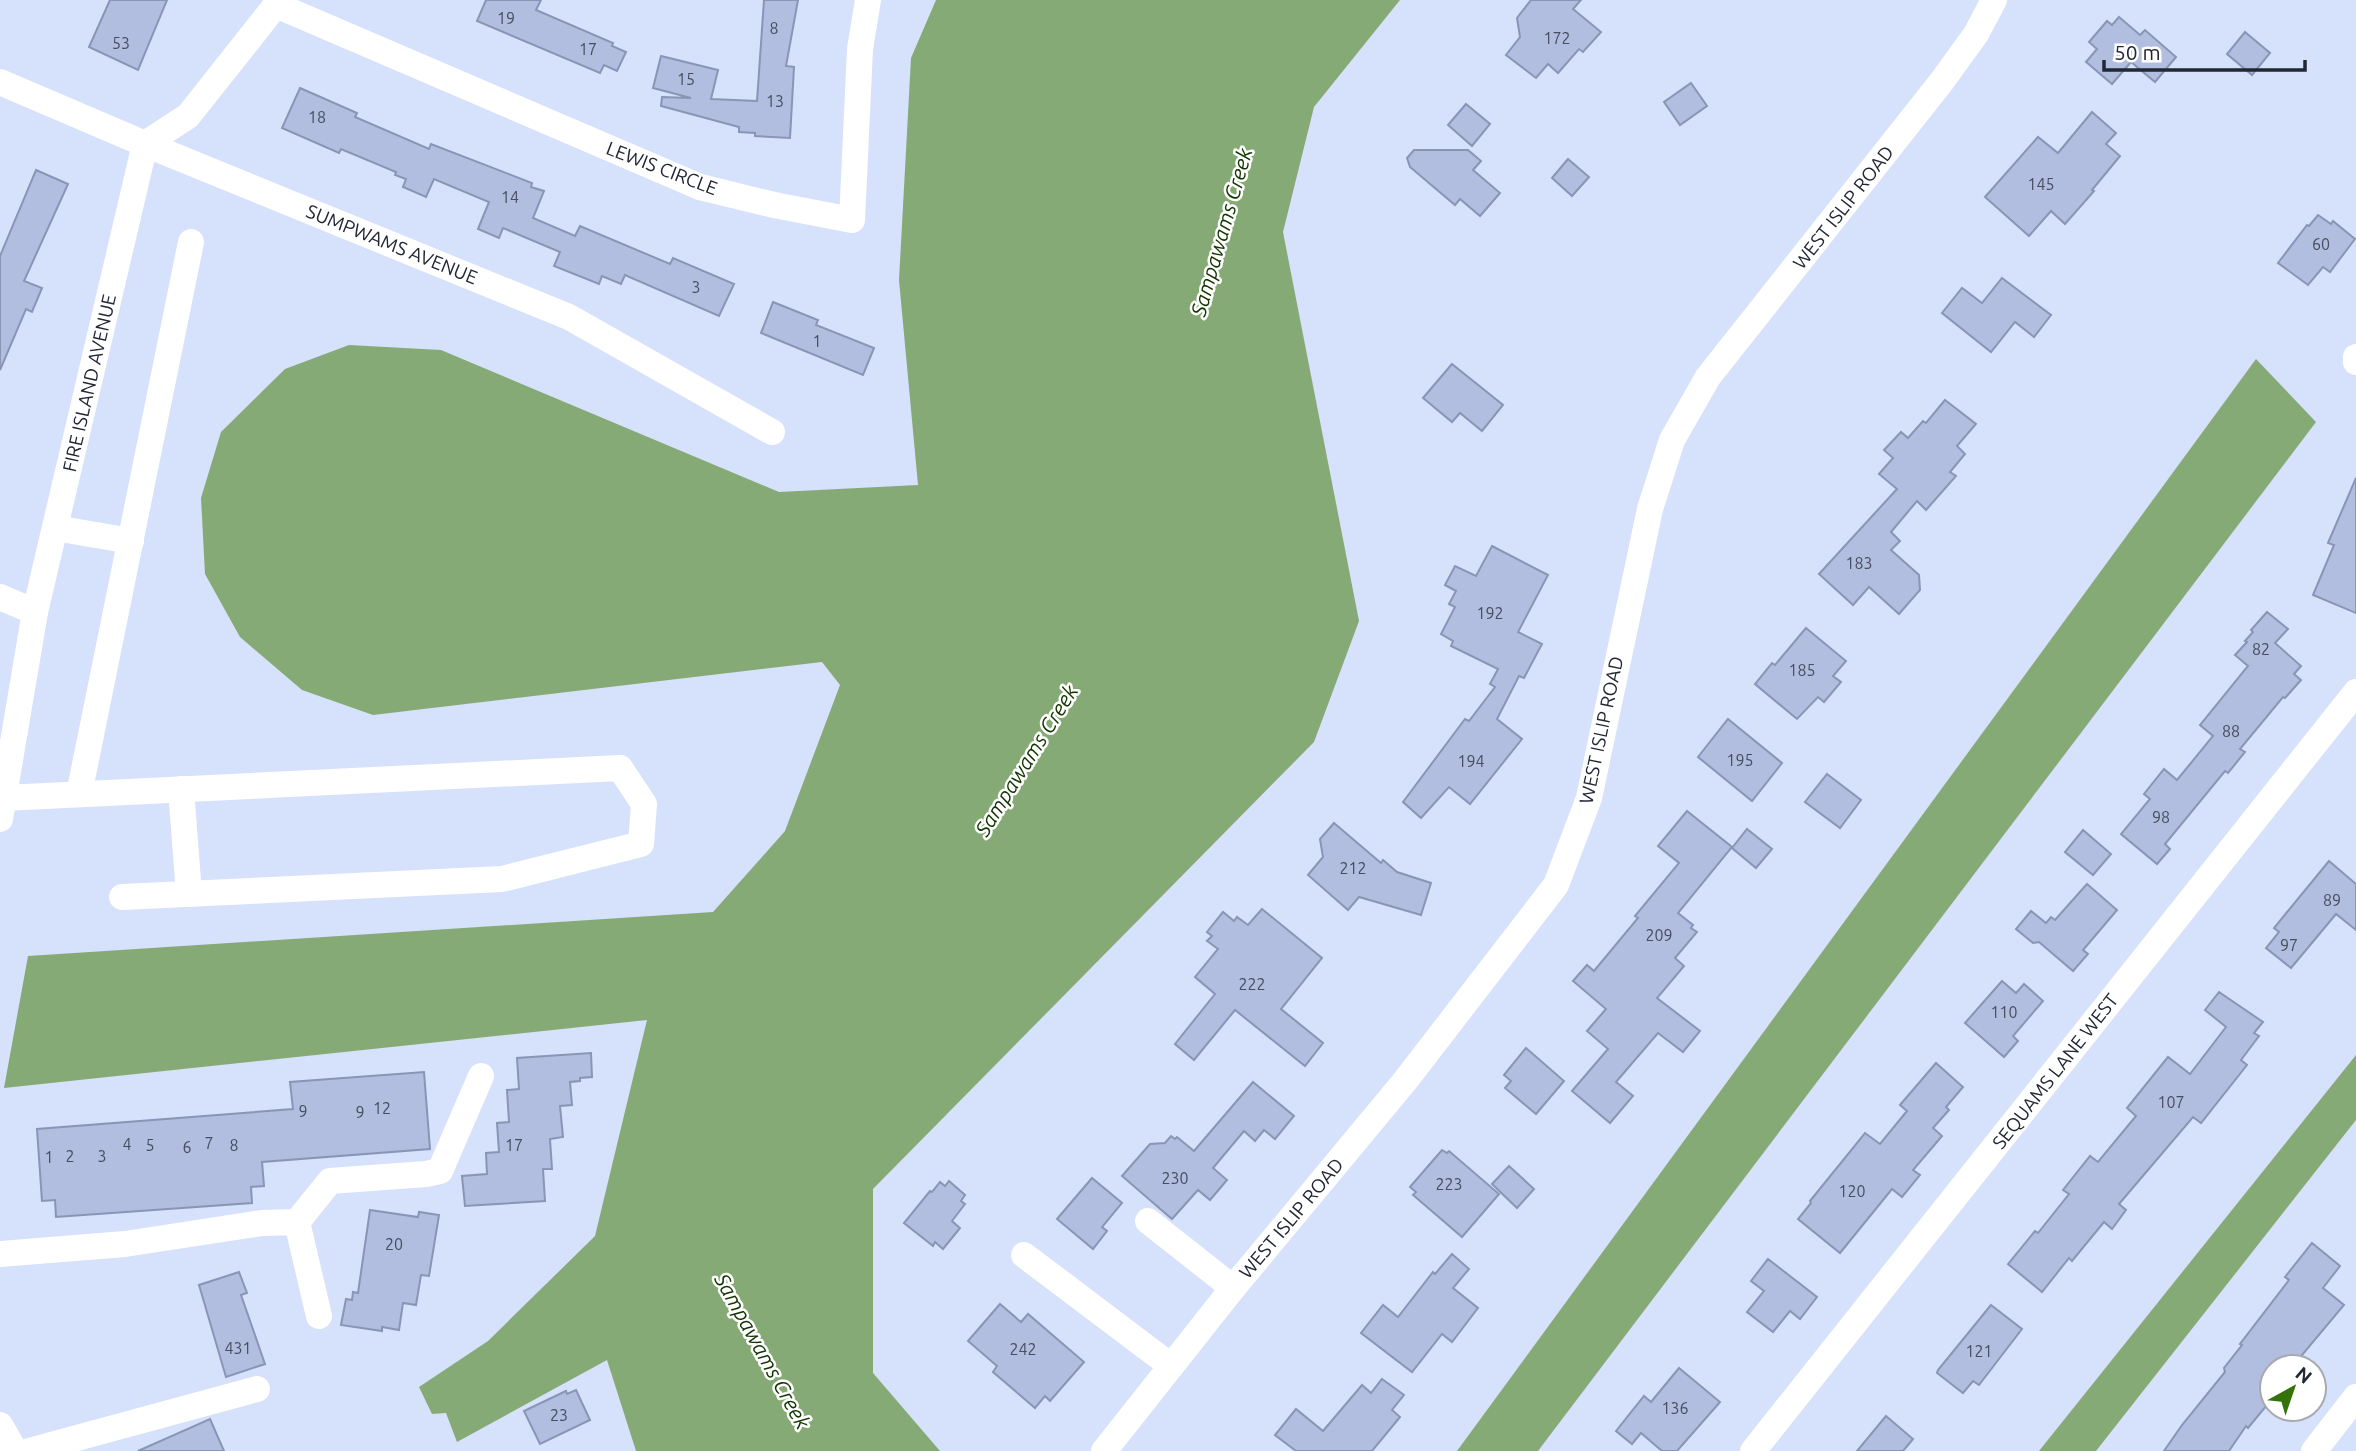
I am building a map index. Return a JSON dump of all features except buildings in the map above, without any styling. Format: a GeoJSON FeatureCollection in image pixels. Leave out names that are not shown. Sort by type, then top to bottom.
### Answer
{"type":"FeatureCollection","features":[{"type":"Feature","properties":{"kind":"street","name":"LEWIS CIRCLE"},"geometry":{"type":"LineString","coordinates":[[278,3],[700,187],[852,220],[860,49],[868,0]]}},
{"type":"Feature","properties":{"kind":"street","name":"WEST ISLIP ROAD"},"geometry":{"type":"LineString","coordinates":[[1104,1451],[1233,1288],[1405,1081],[1556,885],[1589,797],[1650,509],[1672,440],[1708,377],[1942,80],[1976,34],[1994,0]]}},
{"type":"Feature","properties":{"kind":"street"},"geometry":{"type":"LineString","coordinates":[[145,144],[188,116],[278,3]]}},
{"type":"Feature","properties":{"kind":"street","name":"SUMPWAMS AVENUE"},"geometry":{"type":"LineString","coordinates":[[0,82],[569,317],[772,432]]}},
{"type":"Feature","properties":{"kind":"street","name":"FIRE ISLAND AVENUE"},"geometry":{"type":"LineString","coordinates":[[2,808],[35,612],[145,144]]}},
{"type":"Feature","properties":{"kind":"street"},"geometry":{"type":"LineString","coordinates":[[79,794],[191,242]]}},
{"type":"Feature","properties":{"kind":"street"},"geometry":{"type":"LineString","coordinates":[[55,528],[131,541]]}},
{"type":"Feature","properties":{"kind":"street"},"geometry":{"type":"LineString","coordinates":[[0,597],[35,612]]}},
{"type":"Feature","properties":{"kind":"street","name":"SEQUAMS LANE WEST"},"geometry":{"type":"LineString","coordinates":[[1753,1451],[2356,692]]}},
{"type":"Feature","properties":{"kind":"street"},"geometry":{"type":"LineString","coordinates":[[2,808],[79,794],[620,768],[644,804],[641,844],[502,879],[122,897]]}},
{"type":"Feature","properties":{"kind":"street"},"geometry":{"type":"LineString","coordinates":[[181,789],[189,894]]}},
{"type":"Feature","properties":{"kind":"street"},"geometry":{"type":"LineString","coordinates":[[0,1254],[125,1244],[262,1223],[296,1222],[330,1181],[440,1171],[481,1076]]}},
{"type":"Feature","properties":{"kind":"street"},"geometry":{"type":"LineString","coordinates":[[1148,1220],[1233,1288]]}},
{"type":"Feature","properties":{"kind":"street"},"geometry":{"type":"LineString","coordinates":[[296,1222],[319,1316]]}},
{"type":"Feature","properties":{"kind":"street"},"geometry":{"type":"LineString","coordinates":[[1024,1255],[1171,1366]]}},
{"type":"Feature","properties":{"kind":"street"},"geometry":{"type":"LineString","coordinates":[[29,1451],[257,1389]]}},
{"type":"Feature","properties":{"kind":"street"},"geometry":{"type":"LineString","coordinates":[[2314,1451],[2356,1398]]}},
{"type":"Feature","properties":{"kind":"street"},"geometry":{"type":"LineString","coordinates":[[0,1425],[15,1451]]}},
{"type":"Feature","properties":{"kind":"water","name":"Sampawams Creek"},"geometry":{"type":"Polygon","coordinates":[[[936,0],[1400,0],[1314,107],[1283,232],[1359,621],[1314,742],[873,1189],[873,1373],[940,1451],[636,1451],[607,1360],[457,1442],[446,1413],[432,1414],[419,1387],[488,1341],[595,1236],[647,1020],[4,1088],[28,956],[713,912],[785,831],[840,685],[822,662],[373,715],[302,690],[240,637],[205,574],[201,498],[221,432],[285,369],[349,345],[441,350],[779,492],[918,485],[899,280],[911,58],[936,0]]]}},
{"type":"Feature","properties":{"kind":"water"},"geometry":{"type":"Polygon","coordinates":[[[2256,359],[2316,422],[1538,1451],[1457,1451],[2256,359]]]}},
{"type":"Feature","properties":{"kind":"water"},"geometry":{"type":"Polygon","coordinates":[[[2356,1055],[2356,1120],[2096,1451],[2039,1451],[2356,1055]]]}}]}
